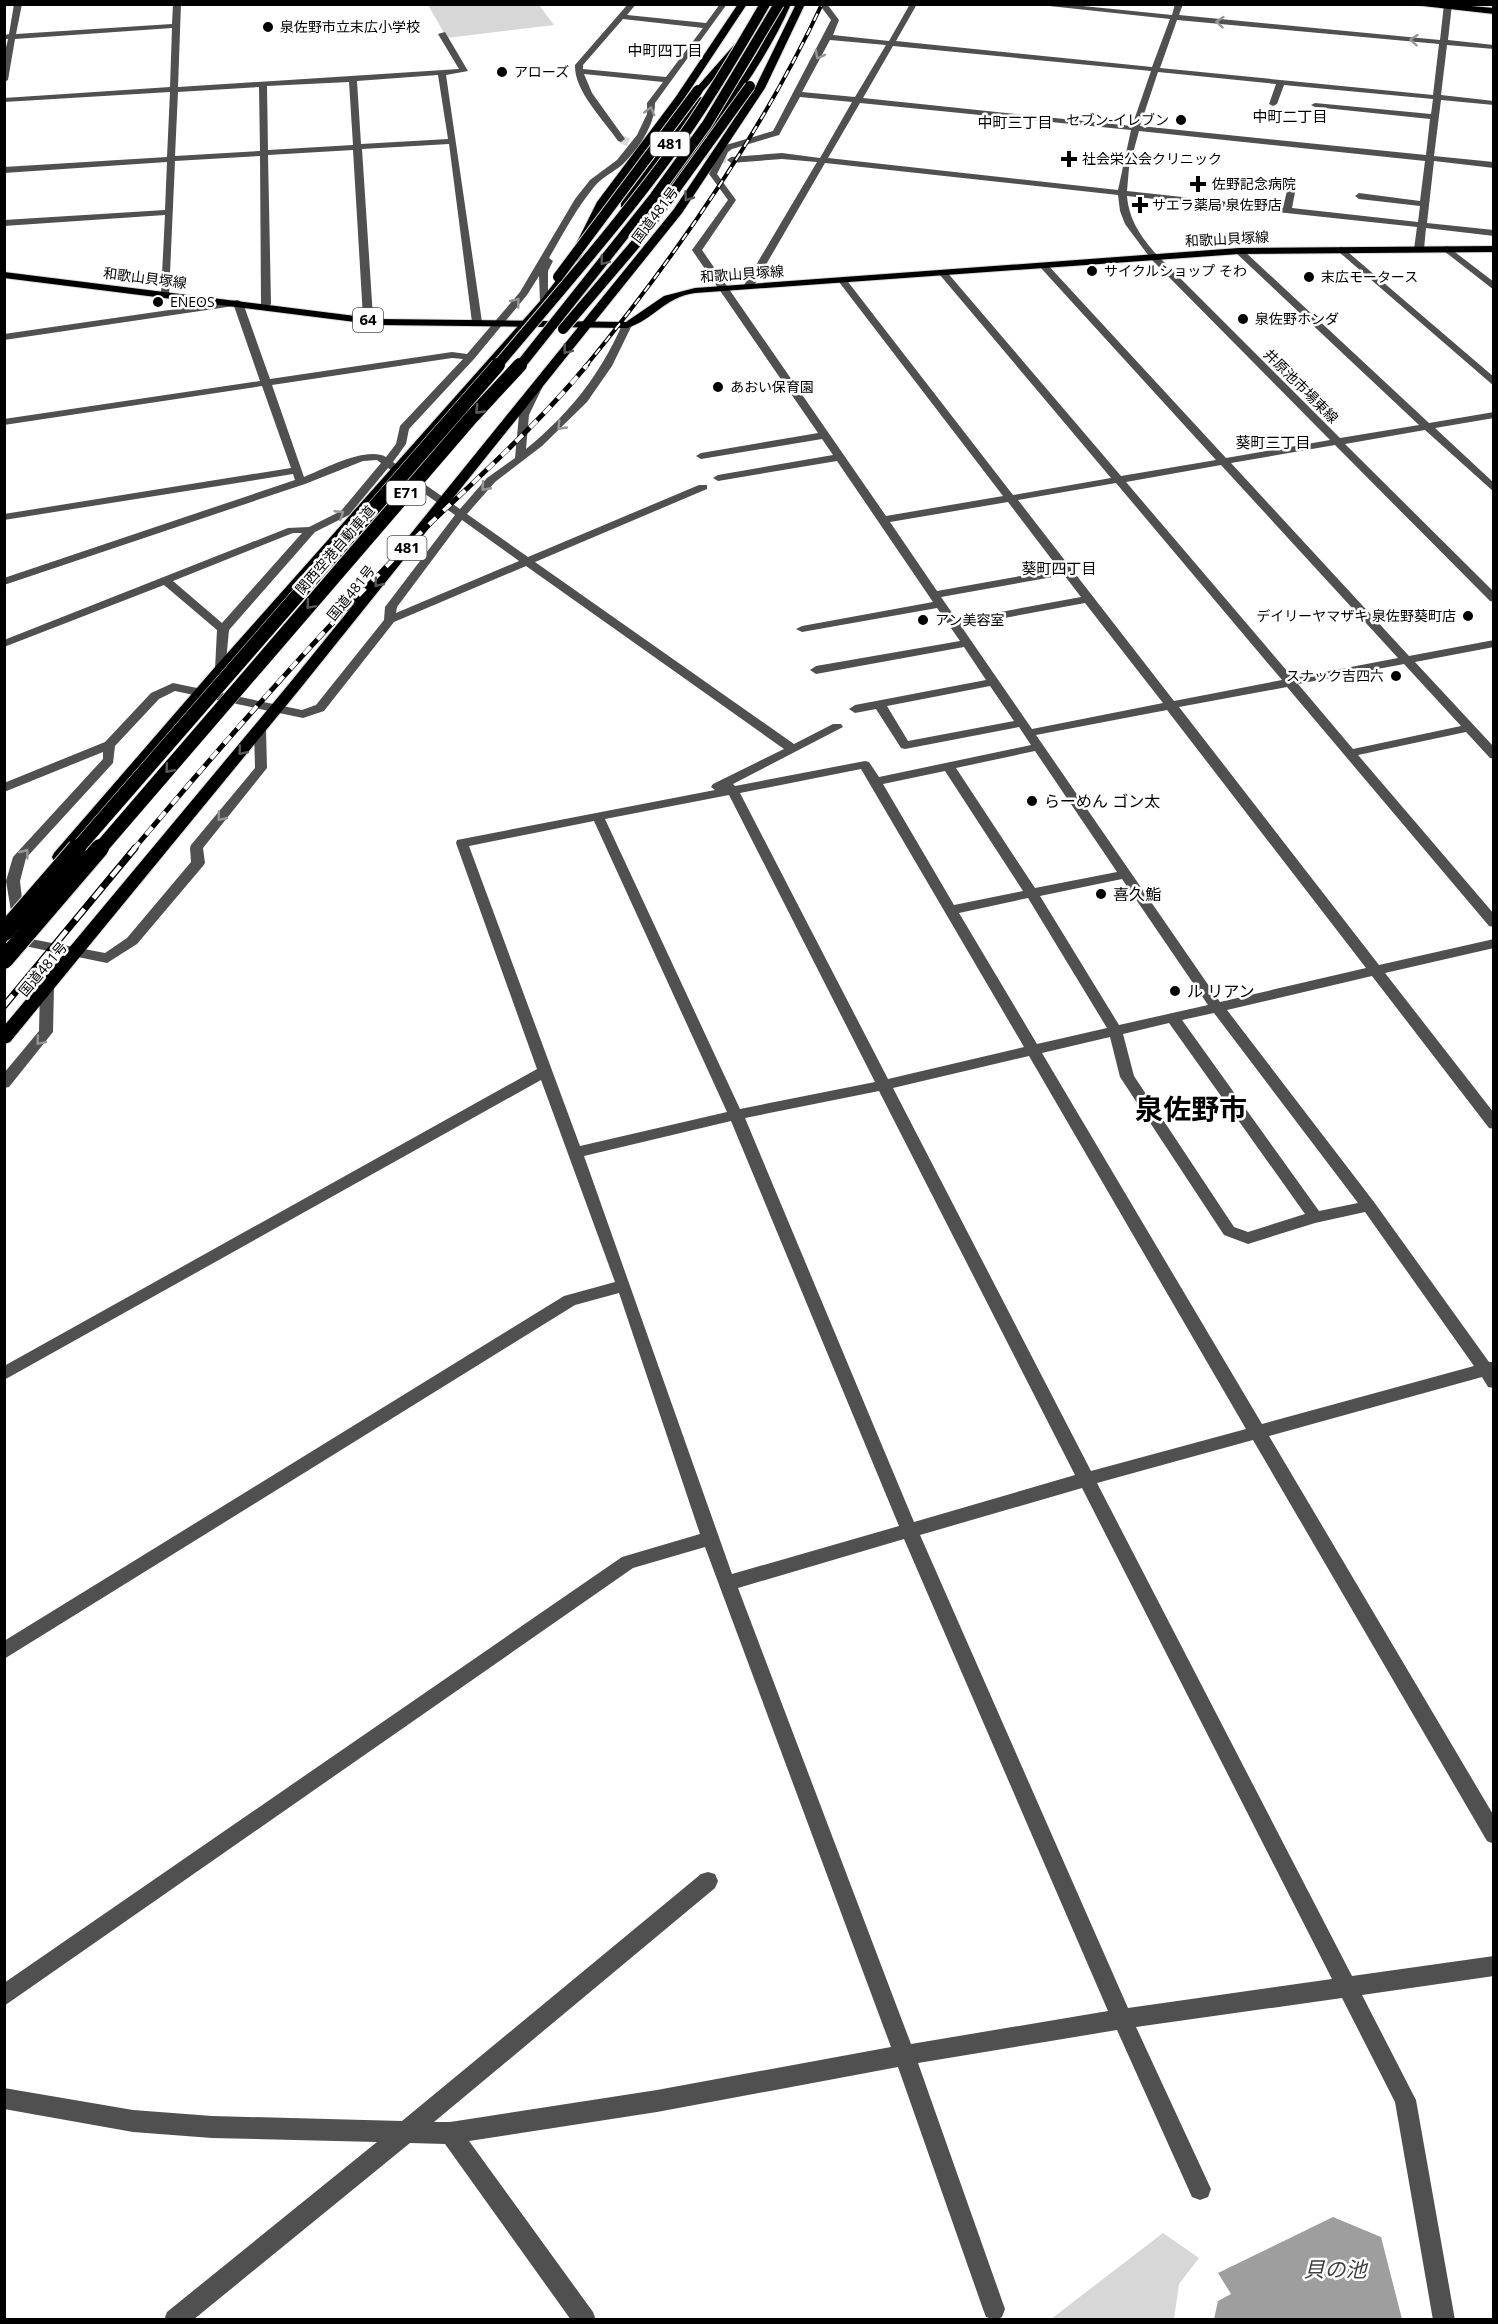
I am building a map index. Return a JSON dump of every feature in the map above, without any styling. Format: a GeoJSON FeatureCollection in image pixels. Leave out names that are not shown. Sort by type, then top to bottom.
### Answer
{"type":"FeatureCollection","features":[{"type":"Feature","properties":{"kind":"highway","name":"481"},"geometry":{"type":"LineString","coordinates":[[4,921],[392,466],[545,302],[629,200],[711,87],[763,4]]}},
{"type":"Feature","properties":{"kind":"highway","name":"関西空港自動車道"},"geometry":{"type":"LineString","coordinates":[[4,932],[494,370],[592,253],[682,137],[721,79],[763,4]]}},
{"type":"Feature","properties":{"kind":"highway","name":"関西空港自動車道"},"geometry":{"type":"LineString","coordinates":[[4,960],[470,419],[510,377],[655,196],[707,124],[778,4]]}},
{"type":"Feature","properties":{"kind":"highway","name":"481"},"geometry":{"type":"LineString","coordinates":[[628,274],[644,228],[655,207],[719,117],[776,44],[780,21],[787,4]]}},
{"type":"Feature","properties":{"kind":"highway","name":"国道481号"},"geometry":{"type":"LineString","coordinates":[[4,1038],[260,730],[678,211],[760,88],[776,44],[801,4]]}},
{"type":"Feature","properties":{"kind":"highway"},"geometry":{"type":"LineString","coordinates":[[1409,4],[1494,11]]}},
{"type":"Feature","properties":{"kind":"highway"},"geometry":{"type":"LineString","coordinates":[[1473,4],[1494,6]]}},
{"type":"Feature","properties":{"kind":"highway","name":"481"},"geometry":{"type":"LineString","coordinates":[[566,275],[602,202],[657,130],[729,29],[740,9]]}},
{"type":"Feature","properties":{"kind":"highway"},"geometry":{"type":"LineString","coordinates":[[698,90],[729,29]]}},
{"type":"Feature","properties":{"kind":"highway"},"geometry":{"type":"LineString","coordinates":[[510,377],[552,342],[604,284],[674,196],[750,86],[776,44]]}},
{"type":"Feature","properties":{"kind":"highway"},"geometry":{"type":"LineString","coordinates":[[494,370],[519,324],[553,284],[698,90],[737,47]]}},
{"type":"Feature","properties":{"kind":"main road","name":"和歌山貝塚線"},"geometry":{"type":"LineString","coordinates":[[4,275],[366,320],[627,325],[634,323],[677,294],[724,289],[1239,251],[1494,249]]}},
{"type":"Feature","properties":{"kind":"street"},"geometry":{"type":"LineString","coordinates":[[4,80],[8,37],[18,4]]}},
{"type":"Feature","properties":{"kind":"street"},"geometry":{"type":"LineString","coordinates":[[166,294],[177,4]]}},
{"type":"Feature","properties":{"kind":"street"},"geometry":{"type":"LineString","coordinates":[[621,139],[587,90],[578,71],[585,57],[633,4]]}},
{"type":"Feature","properties":{"kind":"street"},"geometry":{"type":"LineString","coordinates":[[221,669],[223,629],[311,530],[345,513],[392,466],[401,444],[404,428],[471,357],[524,293],[578,201],[593,182],[620,162],[641,136],[651,114],[651,103],[724,4]]}},
{"type":"Feature","properties":{"kind":"street"},"geometry":{"type":"LineString","coordinates":[[822,4],[833,18]]}},
{"type":"Feature","properties":{"kind":"street"},"geometry":{"type":"LineString","coordinates":[[727,1583],[1087,1479],[1491,1373],[1369,1206],[1216,1006],[697,250],[732,200],[713,174],[724,151],[729,147],[776,133],[828,37],[840,4]]}},
{"type":"Feature","properties":{"kind":"street"},"geometry":{"type":"LineString","coordinates":[[748,287],[914,4]]}},
{"type":"Feature","properties":{"kind":"street"},"geometry":{"type":"LineString","coordinates":[[1034,4],[1494,47]]}},
{"type":"Feature","properties":{"kind":"street","name":"井原池市場東線"},"geometry":{"type":"LineString","coordinates":[[1179,4],[1136,128],[1124,176],[1122,194],[1128,221],[1140,241],[1154,257],[1494,599]]}},
{"type":"Feature","properties":{"kind":"street"},"geometry":{"type":"LineString","coordinates":[[1419,249],[1447,6]]}},
{"type":"Feature","properties":{"kind":"street"},"geometry":{"type":"LineString","coordinates":[[622,17],[708,26]]}},
{"type":"Feature","properties":{"kind":"street"},"geometry":{"type":"LineString","coordinates":[[8,37],[175,26]]}},
{"type":"Feature","properties":{"kind":"street"},"geometry":{"type":"LineString","coordinates":[[4,100],[464,71],[442,34]]}},
{"type":"Feature","properties":{"kind":"street"},"geometry":{"type":"LineString","coordinates":[[828,37],[1494,103]]}},
{"type":"Feature","properties":{"kind":"street"},"geometry":{"type":"LineString","coordinates":[[578,71],[668,80]]}},
{"type":"Feature","properties":{"kind":"street"},"geometry":{"type":"LineString","coordinates":[[442,73],[477,322]]}},
{"type":"Feature","properties":{"kind":"street"},"geometry":{"type":"LineString","coordinates":[[352,79],[359,148],[368,317],[366,320]]}},
{"type":"Feature","properties":{"kind":"street"},"geometry":{"type":"LineString","coordinates":[[1273,104],[1281,82]]}},
{"type":"Feature","properties":{"kind":"street"},"geometry":{"type":"LineString","coordinates":[[263,84],[266,304],[264,307]]}},
{"type":"Feature","properties":{"kind":"street"},"geometry":{"type":"LineString","coordinates":[[1320,86],[1314,107],[1435,117]]}},
{"type":"Feature","properties":{"kind":"street"},"geometry":{"type":"LineString","coordinates":[[798,94],[1494,165]]}},
{"type":"Feature","properties":{"kind":"street"},"geometry":{"type":"LineString","coordinates":[[4,170],[453,141]]}},
{"type":"Feature","properties":{"kind":"street"},"geometry":{"type":"LineString","coordinates":[[731,160],[770,155],[1494,233]]}},
{"type":"Feature","properties":{"kind":"street"},"geometry":{"type":"LineString","coordinates":[[1287,211],[1293,182]]}},
{"type":"Feature","properties":{"kind":"street"},"geometry":{"type":"LineString","coordinates":[[1359,196],[1425,204]]}},
{"type":"Feature","properties":{"kind":"street"},"geometry":{"type":"LineString","coordinates":[[4,223],[169,212]]}},
{"type":"Feature","properties":{"kind":"street"},"geometry":{"type":"LineString","coordinates":[[545,302],[543,271],[562,230]]}},
{"type":"Feature","properties":{"kind":"street"},"geometry":{"type":"LineString","coordinates":[[1447,249],[1494,287]]}},
{"type":"Feature","properties":{"kind":"street"},"geometry":{"type":"LineString","coordinates":[[1342,250],[1494,383]]}},
{"type":"Feature","properties":{"kind":"street"},"geometry":{"type":"LineString","coordinates":[[1239,251],[1494,489]]}},
{"type":"Feature","properties":{"kind":"street"},"geometry":{"type":"LineString","coordinates":[[1043,265],[1494,755]]}},
{"type":"Feature","properties":{"kind":"street"},"geometry":{"type":"LineString","coordinates":[[944,273],[1494,923]]}},
{"type":"Feature","properties":{"kind":"street"},"geometry":{"type":"LineString","coordinates":[[842,280],[1494,1124]]}},
{"type":"Feature","properties":{"kind":"street"},"geometry":{"type":"LineString","coordinates":[[4,337],[238,303],[301,482]]}},
{"type":"Feature","properties":{"kind":"street"},"geometry":{"type":"LineString","coordinates":[[390,620],[391,607],[438,542],[491,480],[556,431],[593,390],[627,325]]}},
{"type":"Feature","properties":{"kind":"street"},"geometry":{"type":"LineString","coordinates":[[4,422],[452,355],[471,357]]}},
{"type":"Feature","properties":{"kind":"street"},"geometry":{"type":"LineString","coordinates":[[520,459],[524,415],[538,386]]}},
{"type":"Feature","properties":{"kind":"street"},"geometry":{"type":"LineString","coordinates":[[884,520],[1494,415]]}},
{"type":"Feature","properties":{"kind":"street"},"geometry":{"type":"LineString","coordinates":[[701,456],[825,435]]}},
{"type":"Feature","properties":{"kind":"street"},"geometry":{"type":"LineString","coordinates":[[4,582],[301,482],[361,458],[379,457],[793,749]]}},
{"type":"Feature","properties":{"kind":"street"},"geometry":{"type":"LineString","coordinates":[[718,478],[840,457]]}},
{"type":"Feature","properties":{"kind":"street"},"geometry":{"type":"LineString","coordinates":[[4,517],[297,470]]}},
{"type":"Feature","properties":{"kind":"street"},"geometry":{"type":"LineString","coordinates":[[4,788],[109,745],[155,696],[173,687],[303,714],[320,708],[390,620],[703,487]]}},
{"type":"Feature","properties":{"kind":"street"},"geometry":{"type":"LineString","coordinates":[[4,644],[292,530],[311,530]]}},
{"type":"Feature","properties":{"kind":"street"},"geometry":{"type":"LineString","coordinates":[[802,629],[1067,571]]}},
{"type":"Feature","properties":{"kind":"street"},"geometry":{"type":"LineString","coordinates":[[165,580],[223,629]]}},
{"type":"Feature","properties":{"kind":"street"},"geometry":{"type":"LineString","coordinates":[[954,624],[1088,599]]}},
{"type":"Feature","properties":{"kind":"street"},"geometry":{"type":"LineString","coordinates":[[816,670],[967,643]]}},
{"type":"Feature","properties":{"kind":"street"},"geometry":{"type":"LineString","coordinates":[[879,704],[905,745],[1170,705],[1494,643]]}},
{"type":"Feature","properties":{"kind":"street"},"geometry":{"type":"LineString","coordinates":[[855,709],[994,682]]}},
{"type":"Feature","properties":{"kind":"street"},"geometry":{"type":"LineString","coordinates":[[729,787],[793,749],[837,727]]}},
{"type":"Feature","properties":{"kind":"street"},"geometry":{"type":"LineString","coordinates":[[1350,753],[1469,728]]}},
{"type":"Feature","properties":{"kind":"street"},"geometry":{"type":"LineString","coordinates":[[4,938],[75,954],[107,958],[132,941],[198,863],[196,848],[261,768],[260,730]]}},
{"type":"Feature","properties":{"kind":"street"},"geometry":{"type":"LineString","coordinates":[[16,908],[14,881],[20,857],[109,760],[109,745]]}},
{"type":"Feature","properties":{"kind":"street"},"geometry":{"type":"LineString","coordinates":[[876,782],[1038,747]]}},
{"type":"Feature","properties":{"kind":"street"},"geometry":{"type":"LineString","coordinates":[[994,2309],[904,2055],[710,1538],[624,1286],[462,843],[693,799],[729,787],[866,765],[1494,1834]]}},
{"type":"Feature","properties":{"kind":"street"},"geometry":{"type":"LineString","coordinates":[[947,765],[1031,893],[1115,1030],[1127,1077],[1229,1231],[1248,1238],[1315,1217],[1369,1206]]}},
{"type":"Feature","properties":{"kind":"street"},"geometry":{"type":"LineString","coordinates":[[729,787],[1405,2100],[1444,2319]]}},
{"type":"Feature","properties":{"kind":"street"},"geometry":{"type":"LineString","coordinates":[[598,817],[736,1115],[910,1532],[1122,2019],[1200,2189]]}},
{"type":"Feature","properties":{"kind":"street"},"geometry":{"type":"LineString","coordinates":[[950,910],[1126,874]]}},
{"type":"Feature","properties":{"kind":"street"},"geometry":{"type":"LineString","coordinates":[[575,1153],[736,1115],[883,1085],[1494,943]]}},
{"type":"Feature","properties":{"kind":"street"},"geometry":{"type":"LineString","coordinates":[[4,1083],[46,1032],[47,988]]}},
{"type":"Feature","properties":{"kind":"street"},"geometry":{"type":"LineString","coordinates":[[1172,1017],[1315,1217]]}},
{"type":"Feature","properties":{"kind":"street"},"geometry":{"type":"LineString","coordinates":[[4,1374],[545,1071]]}},
{"type":"Feature","properties":{"kind":"street"},"geometry":{"type":"LineString","coordinates":[[4,1650],[570,1300],[624,1286]]}},
{"type":"Feature","properties":{"kind":"street"},"geometry":{"type":"LineString","coordinates":[[4,1996],[628,1562],[710,1538]]}},
{"type":"Feature","properties":{"kind":"street"},"geometry":{"type":"LineString","coordinates":[[175,2319],[407,2131],[708,1881]]}},
{"type":"Feature","properties":{"kind":"street"},"geometry":{"type":"LineString","coordinates":[[4,2098],[133,2121],[212,2127],[450,2133],[657,2101],[904,2055],[1122,2019],[1494,1965]]}},
{"type":"Feature","properties":{"kind":"street"},"geometry":{"type":"LineString","coordinates":[[450,2133],[585,2319]]}},
{"type":"Feature","properties":{"kind":"shaded area"},"geometry":{"type":"Polygon","coordinates":[[[428,5],[539,5],[554,25],[447,38],[428,5]]]}},
{"type":"Feature","properties":{"kind":"shaded area"},"geometry":{"type":"Polygon","coordinates":[[[1163,2233],[1199,2258],[1179,2284],[1174,2319],[1051,2319],[1163,2233]]]}},
{"type":"Feature","properties":{"kind":"water","name":"貝の池"},"geometry":{"type":"Polygon","coordinates":[[[1333,2217],[1381,2237],[1402,2319],[1214,2319],[1218,2301],[1231,2294],[1218,2273],[1333,2217]]]}},
{"type":"Feature","properties":{"kind":"tunnel"},"geometry":{"type":"LineString","coordinates":[[621,139],[640,148],[731,160]]}},
{"type":"Feature","properties":{"kind":"railway"},"geometry":{"type":"LineString","coordinates":[[585,367],[652,282],[715,193],[772,100],[822,4]]}},
{"type":"Feature","properties":{"kind":"railway"},"geometry":{"type":"LineString","coordinates":[[133,850],[225,742],[352,602],[539,418],[587,365]]}},
{"type":"Feature","properties":{"kind":"railway"},"geometry":{"type":"LineString","coordinates":[[4,1006],[135,848]]}},
{"type":"Feature","properties":{"kind":"place","name":"泉佐野市立末広小学校"},"geometry":{"type":"Point","coordinates":[268,27]}},
{"type":"Feature","properties":{"kind":"place","name":"アローズ"},"geometry":{"type":"Point","coordinates":[502,72]}},
{"type":"Feature","properties":{"kind":"place","name":"セブン-イレブン"},"geometry":{"type":"Point","coordinates":[1181,120]}},
{"type":"Feature","properties":{"kind":"place","name":"社会栄公会クリニック"},"geometry":{"type":"Point","coordinates":[1069,159]}},
{"type":"Feature","properties":{"kind":"place","name":"佐野記念病院"},"geometry":{"type":"Point","coordinates":[1198,184]}},
{"type":"Feature","properties":{"kind":"place","name":"サエラ薬局 泉佐野店"},"geometry":{"type":"Point","coordinates":[1140,205]}},
{"type":"Feature","properties":{"kind":"place","name":"サイクルショップ そわ"},"geometry":{"type":"Point","coordinates":[1092,271]}},
{"type":"Feature","properties":{"kind":"place","name":"末広モータース"},"geometry":{"type":"Point","coordinates":[1309,277]}},
{"type":"Feature","properties":{"kind":"place","name":"ENEOS"},"geometry":{"type":"Point","coordinates":[158,302]}},
{"type":"Feature","properties":{"kind":"place","name":"泉佐野ホンダ"},"geometry":{"type":"Point","coordinates":[1243,319]}},
{"type":"Feature","properties":{"kind":"place","name":"あおい保育園"},"geometry":{"type":"Point","coordinates":[718,387]}},
{"type":"Feature","properties":{"kind":"place","name":"デイリーヤマザキ 泉佐野葵町店"},"geometry":{"type":"Point","coordinates":[1468,616]}},
{"type":"Feature","properties":{"kind":"place","name":"アン美容室"},"geometry":{"type":"Point","coordinates":[923,620]}},
{"type":"Feature","properties":{"kind":"place","name":"スナック吉四六"},"geometry":{"type":"Point","coordinates":[1396,676]}},
{"type":"Feature","properties":{"kind":"place","name":"らーめん ゴン太"},"geometry":{"type":"Point","coordinates":[1032,801]}},
{"type":"Feature","properties":{"kind":"place","name":"喜久鮨"},"geometry":{"type":"Point","coordinates":[1101,894]}},
{"type":"Feature","properties":{"kind":"place","name":"ル リアン"},"geometry":{"type":"Point","coordinates":[1175,991]}},
{"type":"Feature","properties":{"kind":"district","name":"中町四丁目"},"geometry":{"type":"Point","coordinates":[665,51]}},
{"type":"Feature","properties":{"kind":"district","name":"中町二丁目"},"geometry":{"type":"Point","coordinates":[1290,117]}},
{"type":"Feature","properties":{"kind":"district","name":"中町三丁目"},"geometry":{"type":"Point","coordinates":[1015,123]}},
{"type":"Feature","properties":{"kind":"district","name":"葵町三丁目"},"geometry":{"type":"Point","coordinates":[1273,443]}},
{"type":"Feature","properties":{"kind":"district","name":"葵町四丁目"},"geometry":{"type":"Point","coordinates":[1059,569]}},
{"type":"Feature","properties":{"kind":"district","name":"泉佐野市"},"geometry":{"type":"Point","coordinates":[1191,1109]}}]}
